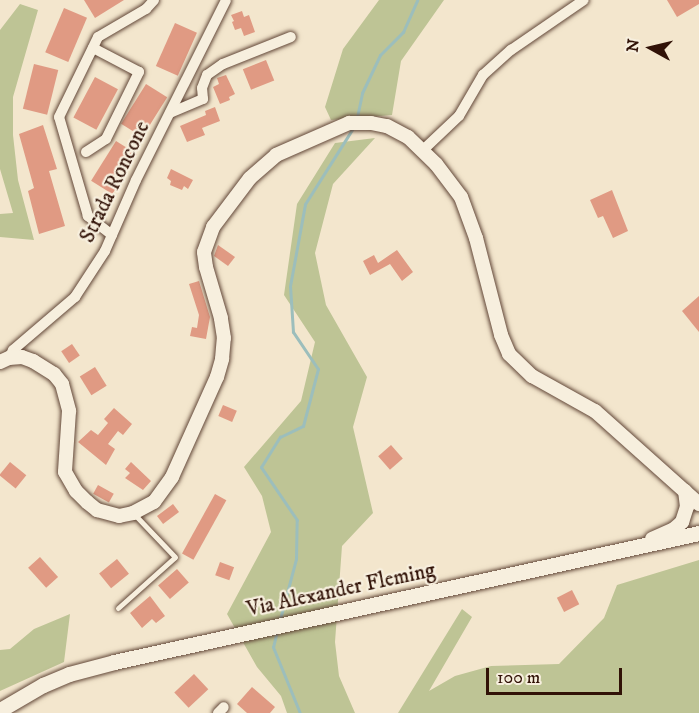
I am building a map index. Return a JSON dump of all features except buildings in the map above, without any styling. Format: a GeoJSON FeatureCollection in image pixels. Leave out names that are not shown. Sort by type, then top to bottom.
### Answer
{"type":"FeatureCollection","features":[{"type":"Feature","properties":{"kind":"main road","name":"Via Alexander Fleming"},"geometry":{"type":"LineString","coordinates":[[0,710],[43,685],[69,674],[493,578],[694,536]]}},
{"type":"Feature","properties":{"kind":"street"},"geometry":{"type":"LineString","coordinates":[[112,235],[88,216],[59,117],[98,38],[146,9],[154,0]]}},
{"type":"Feature","properties":{"kind":"street","name":"Strada Roncone"},"geometry":{"type":"LineString","coordinates":[[4,360],[75,297],[105,251],[226,0]]}},
{"type":"Feature","properties":{"kind":"street"},"geometry":{"type":"LineString","coordinates":[[422,151],[459,116],[483,75],[511,50],[584,0]]}},
{"type":"Feature","properties":{"kind":"street"},"geometry":{"type":"LineString","coordinates":[[170,114],[203,99],[202,88],[207,75],[223,64],[291,37]]}},
{"type":"Feature","properties":{"kind":"street"},"geometry":{"type":"LineString","coordinates":[[86,152],[106,139],[139,72],[93,48]]}},
{"type":"Feature","properties":{"kind":"street"},"geometry":{"type":"LineString","coordinates":[[4,360],[22,357],[33,361],[54,374],[62,384],[69,411],[65,472],[76,491],[97,510],[109,515],[133,513],[154,502],[172,477],[217,377],[224,338],[204,252],[207,238],[250,178],[276,155],[349,123],[387,126],[408,137],[461,197],[476,238],[501,335],[509,354],[532,376],[595,411],[699,502]]}},
{"type":"Feature","properties":{"kind":"street"},"geometry":{"type":"LineString","coordinates":[[631,548],[678,526],[687,513],[684,491]]}},
{"type":"Feature","properties":{"kind":"lane"},"geometry":{"type":"LineString","coordinates":[[118,608],[175,557],[133,513]]}},
{"type":"Feature","properties":{"kind":"green space"},"geometry":{"type":"Polygon","coordinates":[[[379,0],[444,0],[401,61],[392,115],[331,120],[325,107],[343,49],[379,0]]]}},
{"type":"Feature","properties":{"kind":"green space"},"geometry":{"type":"Polygon","coordinates":[[[20,4],[38,10],[13,97],[13,135],[18,180],[34,240],[0,237],[0,214],[13,213],[0,169],[0,30],[20,4]]]}},
{"type":"Feature","properties":{"kind":"green space"},"geometry":{"type":"Polygon","coordinates":[[[375,138],[333,184],[315,253],[326,305],[367,377],[353,427],[373,513],[342,546],[335,642],[339,676],[355,713],[287,713],[281,696],[257,667],[227,614],[271,532],[262,496],[244,467],[301,401],[315,342],[284,295],[297,204],[335,143],[375,138]]]}},
{"type":"Feature","properties":{"kind":"green space"},"geometry":{"type":"Polygon","coordinates":[[[699,560],[699,713],[398,713],[462,609],[472,617],[429,691],[455,676],[491,666],[559,664],[604,618],[617,585],[699,560]]]}},
{"type":"Feature","properties":{"kind":"green space"},"geometry":{"type":"Polygon","coordinates":[[[70,614],[64,662],[0,691],[0,650],[10,649],[34,629],[70,614]]]}},
{"type":"Feature","properties":{"kind":"waterway"},"geometry":{"type":"LineString","coordinates":[[357,117],[362,93],[380,55],[403,32],[417,0]]}},
{"type":"Feature","properties":{"kind":"waterway"},"geometry":{"type":"LineString","coordinates":[[280,619],[296,559],[297,520],[261,467],[280,437],[303,426],[318,369],[293,332],[290,286],[305,204],[353,128]]}},
{"type":"Feature","properties":{"kind":"waterway"},"geometry":{"type":"LineString","coordinates":[[277,631],[273,647],[300,713]]}}]}
